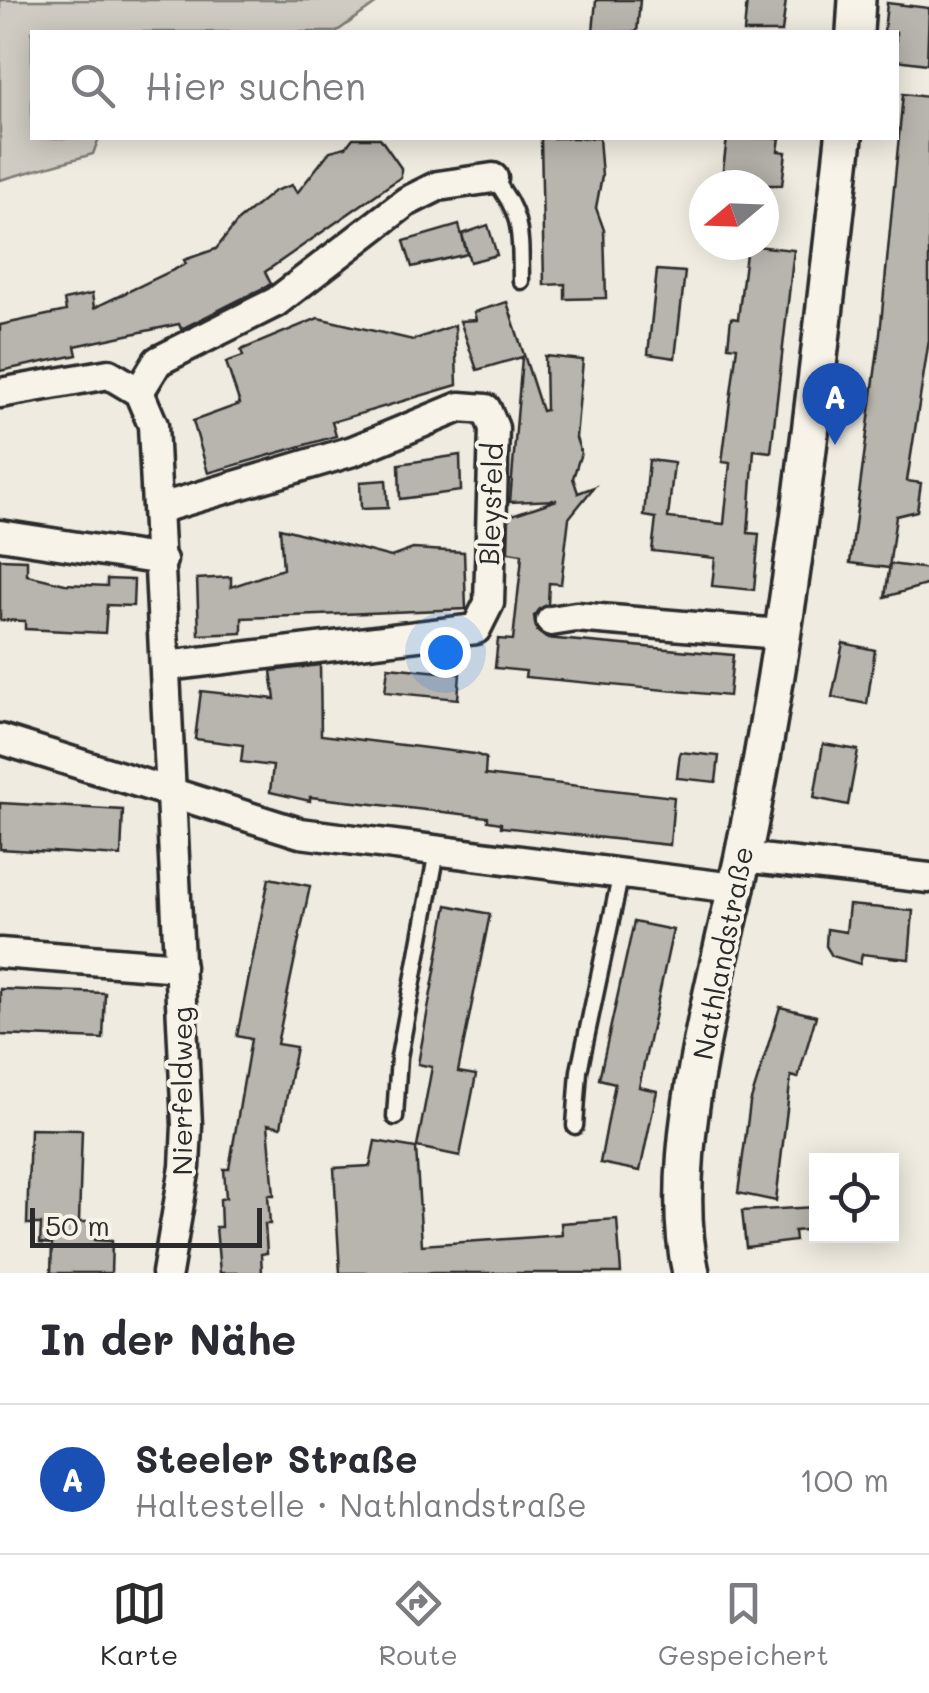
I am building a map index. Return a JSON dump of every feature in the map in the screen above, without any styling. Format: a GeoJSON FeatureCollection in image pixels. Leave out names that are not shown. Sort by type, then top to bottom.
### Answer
{"type":"FeatureCollection","features":[{"type":"Feature","properties":{"kind":"street"},"geometry":{"type":"LineString","coordinates":[[854,30],[858,0]]}},
{"type":"Feature","properties":{"kind":"street","name":"Nathlandstraße"},"geometry":{"type":"LineString","coordinates":[[691,1273],[686,1234],[686,1152],[780,634],[844,140]]}},
{"type":"Feature","properties":{"kind":"street"},"geometry":{"type":"LineString","coordinates":[[138,392],[158,360],[276,302],[406,202],[438,186],[494,178]]}},
{"type":"Feature","properties":{"kind":"street"},"geometry":{"type":"LineString","coordinates":[[0,393],[102,372],[138,392],[153,425],[171,794]]}},
{"type":"Feature","properties":{"kind":"street","name":"Bleysfeld"},"geometry":{"type":"LineString","coordinates":[[160,508],[353,451],[468,405],[486,410],[494,428],[488,604],[476,629],[166,666]]}},
{"type":"Feature","properties":{"kind":"street"},"geometry":{"type":"LineString","coordinates":[[0,535],[162,560]]}},
{"type":"Feature","properties":{"kind":"street"},"geometry":{"type":"LineString","coordinates":[[551,621],[576,617],[780,634]]}},
{"type":"Feature","properties":{"kind":"street"},"geometry":{"type":"LineString","coordinates":[[0,739],[300,833],[621,874],[738,872],[929,878]]}},
{"type":"Feature","properties":{"kind":"street","name":"Nierfeldweg"},"geometry":{"type":"LineString","coordinates":[[167,1273],[187,1150],[171,794]]}},
{"type":"Feature","properties":{"kind":"street","name":"Nierfeldweg"},"geometry":{"type":"LineString","coordinates":[[0,953],[180,967]]}},
{"type":"Feature","properties":{"kind":"lane"},"geometry":{"type":"LineString","coordinates":[[494,178],[520,220],[521,281]]}},
{"type":"Feature","properties":{"kind":"lane"},"geometry":{"type":"LineString","coordinates":[[395,1116],[399,1057],[437,851]]}},
{"type":"Feature","properties":{"kind":"lane"},"geometry":{"type":"LineString","coordinates":[[574,1126],[579,1071],[621,874]]}},
{"type":"Feature","properties":{"kind":"shaded area"},"geometry":{"type":"Polygon","coordinates":[[[0,0],[381,0],[339,30],[30,30],[30,140],[98,140],[93,154],[0,180],[0,0]]]}},
{"type":"Feature","properties":{"kind":"building"},"geometry":{"type":"Polygon","coordinates":[[[596,0],[640,0],[637,30],[593,30],[596,0]]]}},
{"type":"Feature","properties":{"kind":"building"},"geometry":{"type":"Polygon","coordinates":[[[747,0],[786,0],[782,30],[744,30],[747,0]]]}},
{"type":"Feature","properties":{"kind":"building"},"geometry":{"type":"Polygon","coordinates":[[[887,3],[929,8],[927,64],[899,60],[899,30],[884,30],[887,3]]]}},
{"type":"Feature","properties":{"kind":"building"},"geometry":{"type":"Polygon","coordinates":[[[903,94],[929,97],[929,340],[907,481],[921,483],[917,511],[896,516],[889,568],[850,563],[880,334],[903,94]]]}},
{"type":"Feature","properties":{"kind":"building"},"geometry":{"type":"Polygon","coordinates":[[[351,140],[381,140],[401,168],[401,177],[265,272],[271,284],[181,329],[179,324],[75,346],[77,355],[0,371],[0,325],[66,311],[64,300],[92,294],[94,308],[186,264],[184,260],[216,249],[238,221],[274,191],[292,185],[297,193],[330,151],[346,147],[351,140]]]}},
{"type":"Feature","properties":{"kind":"building"},"geometry":{"type":"Polygon","coordinates":[[[541,140],[599,140],[602,176],[596,208],[604,230],[606,298],[565,299],[565,284],[544,285],[541,140]]]}},
{"type":"Feature","properties":{"kind":"building"},"geometry":{"type":"Polygon","coordinates":[[[727,140],[780,140],[778,151],[786,152],[782,185],[779,170],[723,170],[727,140]]]}},
{"type":"Feature","properties":{"kind":"building"},"geometry":{"type":"Polygon","coordinates":[[[459,225],[467,254],[412,267],[404,241],[459,225]]]}},
{"type":"Feature","properties":{"kind":"building"},"geometry":{"type":"Polygon","coordinates":[[[488,225],[497,255],[470,262],[462,234],[488,225]]]}},
{"type":"Feature","properties":{"kind":"building"},"geometry":{"type":"Polygon","coordinates":[[[779,248],[794,250],[771,452],[754,450],[748,533],[759,534],[754,590],[712,586],[715,558],[652,551],[656,518],[644,516],[649,460],[674,463],[668,518],[724,524],[730,463],[722,462],[737,347],[728,346],[731,318],[738,319],[745,260],[779,260],[779,248]]]}},
{"type":"Feature","properties":{"kind":"building"},"geometry":{"type":"Polygon","coordinates":[[[657,270],[685,272],[675,358],[648,354],[657,270]]]}},
{"type":"Feature","properties":{"kind":"building"},"geometry":{"type":"Polygon","coordinates":[[[507,302],[542,411],[546,410],[545,356],[583,360],[576,438],[581,453],[573,478],[578,493],[594,487],[569,518],[561,584],[549,583],[548,604],[534,616],[537,631],[546,638],[733,655],[729,696],[525,677],[526,671],[495,668],[498,639],[513,640],[521,567],[522,554],[508,552],[509,516],[557,500],[510,502],[522,357],[477,370],[460,321],[476,320],[474,312],[507,302]]]}},
{"type":"Feature","properties":{"kind":"building"},"geometry":{"type":"Polygon","coordinates":[[[318,318],[413,340],[455,325],[457,385],[332,422],[336,436],[208,473],[193,421],[240,404],[226,362],[243,356],[241,350],[318,318]]]}},
{"type":"Feature","properties":{"kind":"building"},"geometry":{"type":"Polygon","coordinates":[[[460,455],[461,491],[400,499],[399,464],[460,455]]]}},
{"type":"Feature","properties":{"kind":"building"},"geometry":{"type":"Polygon","coordinates":[[[386,480],[388,508],[361,509],[360,482],[386,480]]]}},
{"type":"Feature","properties":{"kind":"building"},"geometry":{"type":"Polygon","coordinates":[[[280,528],[391,557],[413,549],[464,552],[466,609],[242,618],[242,633],[199,635],[197,579],[231,577],[231,587],[283,569],[280,528]]]}},
{"type":"Feature","properties":{"kind":"building"},"geometry":{"type":"Polygon","coordinates":[[[0,559],[27,560],[27,575],[65,584],[107,586],[107,579],[134,580],[133,606],[107,605],[105,633],[25,629],[25,621],[0,620],[0,559]]]}},
{"type":"Feature","properties":{"kind":"building"},"geometry":{"type":"Polygon","coordinates":[[[890,564],[929,569],[929,584],[885,597],[890,564]]]}},
{"type":"Feature","properties":{"kind":"building"},"geometry":{"type":"Polygon","coordinates":[[[843,643],[875,650],[867,704],[832,697],[843,643]]]}},
{"type":"Feature","properties":{"kind":"building"},"geometry":{"type":"Polygon","coordinates":[[[320,665],[321,735],[475,754],[486,758],[485,775],[674,797],[670,845],[501,827],[501,823],[488,821],[488,817],[310,797],[310,801],[270,792],[273,766],[241,762],[243,745],[195,739],[201,691],[275,699],[271,671],[320,665]]]}},
{"type":"Feature","properties":{"kind":"building"},"geometry":{"type":"Polygon","coordinates":[[[388,667],[460,674],[458,699],[385,692],[388,667]]]}},
{"type":"Feature","properties":{"kind":"building"},"geometry":{"type":"Polygon","coordinates":[[[823,744],[858,750],[848,805],[814,798],[823,744]]]}},
{"type":"Feature","properties":{"kind":"building"},"geometry":{"type":"Polygon","coordinates":[[[680,752],[719,756],[716,782],[677,778],[680,752]]]}},
{"type":"Feature","properties":{"kind":"building"},"geometry":{"type":"Polygon","coordinates":[[[0,803],[123,810],[121,856],[0,849],[0,803]]]}},
{"type":"Feature","properties":{"kind":"building"},"geometry":{"type":"Polygon","coordinates":[[[269,878],[310,886],[277,1044],[296,1047],[281,1127],[268,1124],[274,1195],[268,1195],[270,1224],[265,1224],[267,1253],[261,1254],[262,1273],[220,1273],[216,1227],[221,1227],[220,1199],[226,1198],[224,1169],[229,1169],[251,1039],[237,1036],[269,878]]]}},
{"type":"Feature","properties":{"kind":"building"},"geometry":{"type":"Polygon","coordinates":[[[447,905],[490,914],[458,1072],[476,1075],[460,1156],[417,1147],[432,1067],[418,1064],[447,905]]]}},
{"type":"Feature","properties":{"kind":"building"},"geometry":{"type":"Polygon","coordinates":[[[849,905],[913,911],[909,959],[862,954],[860,964],[832,956],[826,946],[827,929],[846,932],[849,905]]]}},
{"type":"Feature","properties":{"kind":"building"},"geometry":{"type":"Polygon","coordinates":[[[634,922],[673,930],[639,1087],[657,1091],[640,1171],[600,1163],[615,1083],[599,1079],[634,922]]]}},
{"type":"Feature","properties":{"kind":"building"},"geometry":{"type":"Polygon","coordinates":[[[0,989],[105,993],[103,1039],[0,1035],[0,989]]]}},
{"type":"Feature","properties":{"kind":"building"},"geometry":{"type":"Polygon","coordinates":[[[780,1007],[816,1016],[798,1078],[791,1076],[776,1201],[738,1193],[750,1103],[780,1007]]]}},
{"type":"Feature","properties":{"kind":"building"},"geometry":{"type":"Polygon","coordinates":[[[30,1129],[82,1130],[79,1222],[95,1222],[95,1240],[112,1241],[111,1273],[51,1273],[52,1244],[40,1243],[41,1224],[27,1224],[30,1129]]]}},
{"type":"Feature","properties":{"kind":"building"},"geometry":{"type":"Polygon","coordinates":[[[375,1141],[416,1148],[422,1245],[562,1235],[561,1223],[617,1219],[621,1273],[340,1273],[334,1168],[370,1166],[375,1141]]]}},
{"type":"Feature","properties":{"kind":"building"},"geometry":{"type":"Polygon","coordinates":[[[809,1207],[809,1230],[794,1231],[795,1241],[746,1247],[742,1211],[809,1207]]]}},
{"type":"Feature","properties":{"kind":"place","name":"Steeler Straße"},"geometry":{"type":"Point","coordinates":[835,445]}}]}
